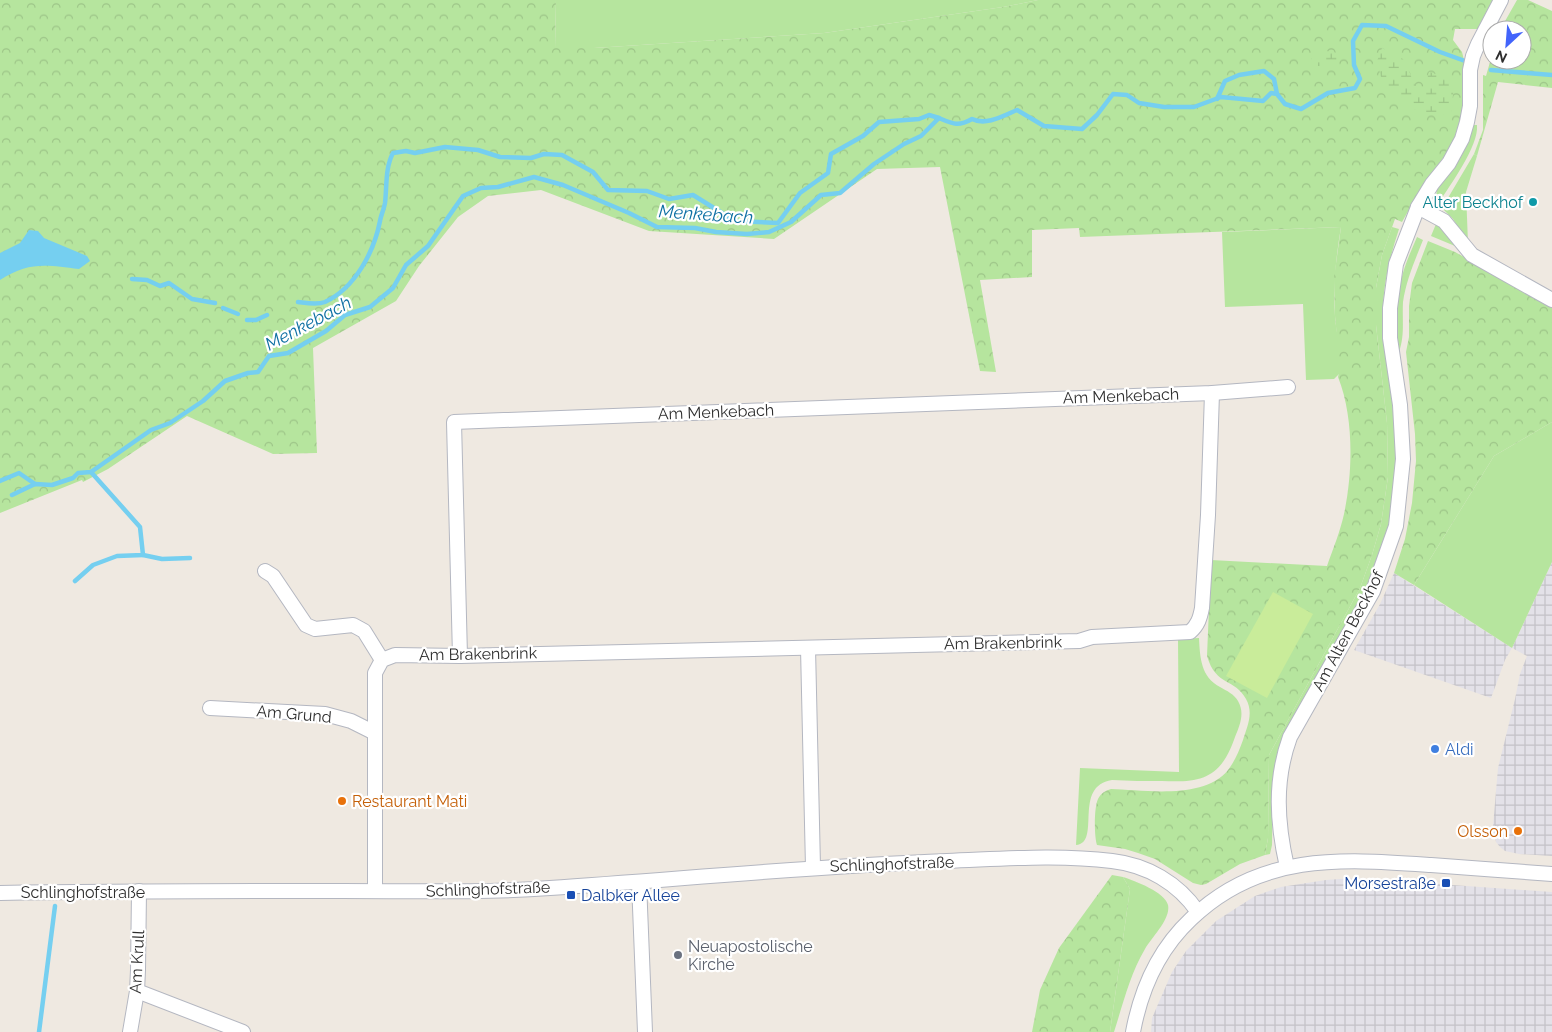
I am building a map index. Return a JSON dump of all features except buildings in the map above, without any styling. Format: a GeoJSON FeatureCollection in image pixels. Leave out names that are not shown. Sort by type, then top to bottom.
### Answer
{"type":"FeatureCollection","features":[{"type":"Feature","properties":{"kind":"street","name":"Am Alten Beckhof"},"geometry":{"type":"LineString","coordinates":[[1287,867],[1280,830],[1278,805],[1280,772],[1284,755],[1290,737],[1373,591],[1396,526],[1403,458],[1400,405],[1390,338],[1390,308],[1396,264],[1418,207],[1432,184],[1456,152],[1468,122],[1470,70],[1473,56],[1501,0]]}},
{"type":"Feature","properties":{"kind":"street"},"geometry":{"type":"LineString","coordinates":[[1418,207],[1444,221],[1472,255],[1552,300]]}},
{"type":"Feature","properties":{"kind":"street","name":"Am Menkebach"},"geometry":{"type":"LineString","coordinates":[[460,656],[454,422],[1212,392],[1288,387]]}},
{"type":"Feature","properties":{"kind":"street","name":"Am Brakenbrink"},"geometry":{"type":"LineString","coordinates":[[382,660],[395,655],[460,656],[1079,641],[1092,637],[1181,634],[1190,632],[1196,627],[1200,619],[1202,608],[1208,515],[1212,392]]}},
{"type":"Feature","properties":{"kind":"street"},"geometry":{"type":"LineString","coordinates":[[265,571],[273,576],[306,625],[315,629],[353,625],[364,631],[382,660],[375,673],[375,891]]}},
{"type":"Feature","properties":{"kind":"street"},"geometry":{"type":"LineString","coordinates":[[808,648],[813,867]]}},
{"type":"Feature","properties":{"kind":"street","name":"Am Grund"},"geometry":{"type":"LineString","coordinates":[[210,708],[325,714],[351,721],[375,734]]}},
{"type":"Feature","properties":{"kind":"street","name":"Schlinghofstraße"},"geometry":{"type":"LineString","coordinates":[[0,892],[484,892],[639,882],[813,867],[1089,858],[1115,861],[1144,868],[1157,874],[1176,887],[1190,900],[1198,912]]}},
{"type":"Feature","properties":{"kind":"street"},"geometry":{"type":"LineString","coordinates":[[1133,1032],[1141,998],[1158,961],[1173,938],[1198,912],[1224,893],[1265,872],[1287,867],[1342,860],[1552,874]]}},
{"type":"Feature","properties":{"kind":"street"},"geometry":{"type":"LineString","coordinates":[[639,882],[645,1032]]}},
{"type":"Feature","properties":{"kind":"street","name":"Am Krull"},"geometry":{"type":"LineString","coordinates":[[130,1032],[137,991],[139,892]]}},
{"type":"Feature","properties":{"kind":"street"},"geometry":{"type":"LineString","coordinates":[[137,991],[243,1032]]}},
{"type":"Feature","properties":{"kind":"shaded area"},"geometry":{"type":"Polygon","coordinates":[[[1552,562],[1552,856],[1519,854],[1505,851],[1496,842],[1493,826],[1498,768],[1520,674],[1527,656],[1512,648],[1552,562]]]}},
{"type":"Feature","properties":{"kind":"shaded area"},"geometry":{"type":"Polygon","coordinates":[[[1394,573],[1512,648],[1505,660],[1491,698],[1354,650],[1380,604],[1394,573]]]}},
{"type":"Feature","properties":{"kind":"shaded area"},"geometry":{"type":"Polygon","coordinates":[[[1354,878],[1552,892],[1552,1032],[1151,1032],[1152,1018],[1172,972],[1186,951],[1216,921],[1255,896],[1281,887],[1354,878]]]}},
{"type":"Feature","properties":{"kind":"green space"},"geometry":{"type":"Polygon","coordinates":[[[0,0],[556,0],[555,48],[594,48],[824,33],[1003,7],[1038,0],[1495,0],[1485,20],[1482,20],[1480,29],[1455,29],[1453,40],[1462,52],[1466,68],[1461,121],[1451,147],[1420,190],[1402,222],[1395,219],[1382,255],[1376,288],[1376,325],[1387,423],[1388,477],[1381,524],[1372,555],[1360,588],[1269,755],[1268,838],[1265,855],[1240,864],[1206,884],[1193,883],[1155,859],[1125,849],[1097,845],[1095,829],[1096,808],[1100,795],[1111,789],[1173,791],[1204,786],[1228,770],[1237,756],[1250,715],[1248,704],[1242,692],[1215,673],[1207,656],[1211,560],[1327,566],[1344,514],[1350,463],[1347,409],[1338,377],[1340,369],[1335,316],[1334,278],[1341,227],[1080,237],[1079,228],[1032,230],[1032,277],[980,280],[996,372],[980,371],[940,167],[877,169],[774,239],[649,231],[541,190],[488,196],[458,217],[419,266],[396,301],[313,348],[317,453],[273,454],[187,416],[108,469],[83,482],[82,480],[0,513],[0,0]]]}},
{"type":"Feature","properties":{"kind":"green space"},"geometry":{"type":"Polygon","coordinates":[[[556,0],[1038,0],[1003,7],[824,33],[594,48],[555,48],[556,0]]]}},
{"type":"Feature","properties":{"kind":"green space"},"geometry":{"type":"Polygon","coordinates":[[[1517,0],[1528,0],[1552,11],[1552,88],[1498,82],[1477,156],[1474,154],[1483,130],[1483,75],[1486,76],[1488,70],[1532,70],[1532,20],[1506,20],[1517,0]]]}},
{"type":"Feature","properties":{"kind":"green space"},"geometry":{"type":"Polygon","coordinates":[[[1382,48],[1403,59],[1418,90],[1425,88],[1429,72],[1449,78],[1454,86],[1451,112],[1437,116],[1413,109],[1397,93],[1384,89],[1377,61],[1382,48]]]}},
{"type":"Feature","properties":{"kind":"green space"},"geometry":{"type":"Polygon","coordinates":[[[1326,51],[1334,52],[1339,57],[1339,63],[1330,66],[1314,66],[1311,59],[1313,55],[1326,51]]]}},
{"type":"Feature","properties":{"kind":"green space"},"geometry":{"type":"Polygon","coordinates":[[[1473,125],[1477,125],[1476,134],[1469,154],[1438,204],[1437,190],[1462,154],[1473,125]]]}},
{"type":"Feature","properties":{"kind":"green space"},"geometry":{"type":"Polygon","coordinates":[[[1474,154],[1477,156],[1466,192],[1468,243],[1453,219],[1442,208],[1474,154]]]}},
{"type":"Feature","properties":{"kind":"green space"},"geometry":{"type":"Polygon","coordinates":[[[1436,224],[1445,231],[1455,246],[1431,236],[1436,224]]]}},
{"type":"Feature","properties":{"kind":"green space"},"geometry":{"type":"Polygon","coordinates":[[[1341,227],[1334,293],[1341,359],[1340,373],[1334,379],[1306,380],[1303,304],[1225,307],[1222,232],[1341,227]]]}},
{"type":"Feature","properties":{"kind":"green space"},"geometry":{"type":"Polygon","coordinates":[[[1392,227],[1399,229],[1387,274],[1383,309],[1395,444],[1395,475],[1391,512],[1380,553],[1363,592],[1285,734],[1277,758],[1273,783],[1272,845],[1270,854],[1265,855],[1268,838],[1269,755],[1360,588],[1381,524],[1388,477],[1387,423],[1376,325],[1376,288],[1382,255],[1392,227]]]}},
{"type":"Feature","properties":{"kind":"green space"},"geometry":{"type":"Polygon","coordinates":[[[1417,237],[1423,240],[1404,294],[1403,333],[1399,352],[1397,316],[1399,290],[1402,275],[1417,237]]]}},
{"type":"Feature","properties":{"kind":"green space"},"geometry":{"type":"Polygon","coordinates":[[[1428,241],[1455,252],[1552,306],[1552,422],[1494,456],[1414,585],[1394,573],[1405,539],[1412,503],[1416,461],[1406,352],[1409,337],[1409,306],[1412,283],[1428,241]]]}},
{"type":"Feature","properties":{"kind":"green space"},"geometry":{"type":"Polygon","coordinates":[[[1552,422],[1552,562],[1512,648],[1414,585],[1494,456],[1552,422]]]}},
{"type":"Feature","properties":{"kind":"green space"},"geometry":{"type":"Polygon","coordinates":[[[1273,592],[1313,614],[1267,698],[1226,676],[1273,592]]]}},
{"type":"Feature","properties":{"kind":"green space"},"geometry":{"type":"Polygon","coordinates":[[[1199,638],[1201,660],[1205,672],[1214,683],[1234,696],[1240,706],[1241,719],[1239,728],[1229,751],[1216,769],[1199,779],[1188,781],[1112,780],[1100,784],[1093,792],[1090,803],[1087,835],[1083,842],[1076,845],[1080,768],[1179,772],[1178,639],[1199,638]]]}},
{"type":"Feature","properties":{"kind":"green space"},"geometry":{"type":"Polygon","coordinates":[[[1112,875],[1123,877],[1130,889],[1110,1032],[1032,1032],[1040,990],[1059,948],[1112,875]]]}},
{"type":"Feature","properties":{"kind":"green space"},"geometry":{"type":"Polygon","coordinates":[[[1123,877],[1156,891],[1166,900],[1168,910],[1164,922],[1148,944],[1135,969],[1114,1032],[1110,1032],[1130,889],[1123,877]]]}},
{"type":"Feature","properties":{"kind":"water"},"geometry":{"type":"Polygon","coordinates":[[[29,230],[38,231],[44,238],[87,256],[90,261],[79,269],[48,266],[29,267],[0,280],[0,253],[20,243],[29,230]]]}},
{"type":"Feature","properties":{"kind":"waterway","name":"Menkebach"},"geometry":{"type":"LineString","coordinates":[[12,495],[35,484],[52,485],[73,478],[78,473],[91,472],[151,430],[170,423],[203,401],[225,381],[248,373],[258,372],[269,356],[288,353],[326,331],[345,315],[370,307],[393,288],[406,265],[428,246],[463,196],[481,188],[498,187],[534,177],[563,185],[657,227],[695,228],[716,232],[747,234],[769,232],[791,222],[821,195],[840,193],[874,164],[904,144],[921,136],[939,118],[956,124],[972,119],[989,121],[1017,110],[1044,126],[1082,129],[1097,115],[1113,94],[1127,95],[1139,103],[1164,107],[1194,107],[1221,97],[1263,101],[1271,93],[1277,94],[1285,104],[1301,109],[1328,93],[1355,88],[1360,79],[1354,65],[1353,41],[1362,25],[1386,26],[1440,52],[1465,61]]}},
{"type":"Feature","properties":{"kind":"waterway","name":"Menkebach"},"geometry":{"type":"LineString","coordinates":[[1491,70],[1552,75]]}},
{"type":"Feature","properties":{"kind":"waterway"},"geometry":{"type":"LineString","coordinates":[[1217,99],[1225,81],[1239,75],[1264,71],[1274,79],[1277,94]]}},
{"type":"Feature","properties":{"kind":"waterway"},"geometry":{"type":"LineString","coordinates":[[298,302],[315,304],[325,302],[345,288],[362,268],[377,233],[385,203],[387,177],[393,153],[406,151],[415,153],[445,147],[478,150],[500,157],[531,158],[544,154],[562,155],[593,172],[608,190],[647,191],[669,199],[693,195],[735,221],[778,223],[800,193],[828,173],[831,154],[863,136],[879,122],[919,119],[929,115],[939,118]]}},
{"type":"Feature","properties":{"kind":"waterway"},"geometry":{"type":"LineString","coordinates":[[132,279],[147,280],[160,286],[169,283],[192,299],[215,303]]}},
{"type":"Feature","properties":{"kind":"waterway"},"geometry":{"type":"LineString","coordinates":[[223,308],[238,314]]}},
{"type":"Feature","properties":{"kind":"waterway"},"geometry":{"type":"LineString","coordinates":[[247,320],[256,320],[267,315]]}},
{"type":"Feature","properties":{"kind":"waterway"},"geometry":{"type":"LineString","coordinates":[[75,581],[93,565],[117,556],[143,555],[140,527],[91,472]]}},
{"type":"Feature","properties":{"kind":"waterway","name":"Menkebach"},"geometry":{"type":"LineString","coordinates":[[0,481],[19,473],[35,484]]}},
{"type":"Feature","properties":{"kind":"waterway"},"geometry":{"type":"LineString","coordinates":[[143,555],[162,559],[190,558]]}},
{"type":"Feature","properties":{"kind":"waterway"},"geometry":{"type":"LineString","coordinates":[[39,1032],[55,906]]}},
{"type":"Feature","properties":{"kind":"place","name":"Alter Beckhof"},"geometry":{"type":"Point","coordinates":[1533,202]}},
{"type":"Feature","properties":{"kind":"place","name":"Aldi"},"geometry":{"type":"Point","coordinates":[1435,749]}},
{"type":"Feature","properties":{"kind":"place","name":"Restaurant Mati"},"geometry":{"type":"Point","coordinates":[342,801]}},
{"type":"Feature","properties":{"kind":"place","name":"Olsson"},"geometry":{"type":"Point","coordinates":[1518,831]}},
{"type":"Feature","properties":{"kind":"place","name":"Morsestraße"},"geometry":{"type":"Point","coordinates":[1446,883]}},
{"type":"Feature","properties":{"kind":"place","name":"Dalbker Allee"},"geometry":{"type":"Point","coordinates":[571,895]}},
{"type":"Feature","properties":{"kind":"place","name":"Neuapostolische Kirche"},"geometry":{"type":"Point","coordinates":[678,955]}}]}
